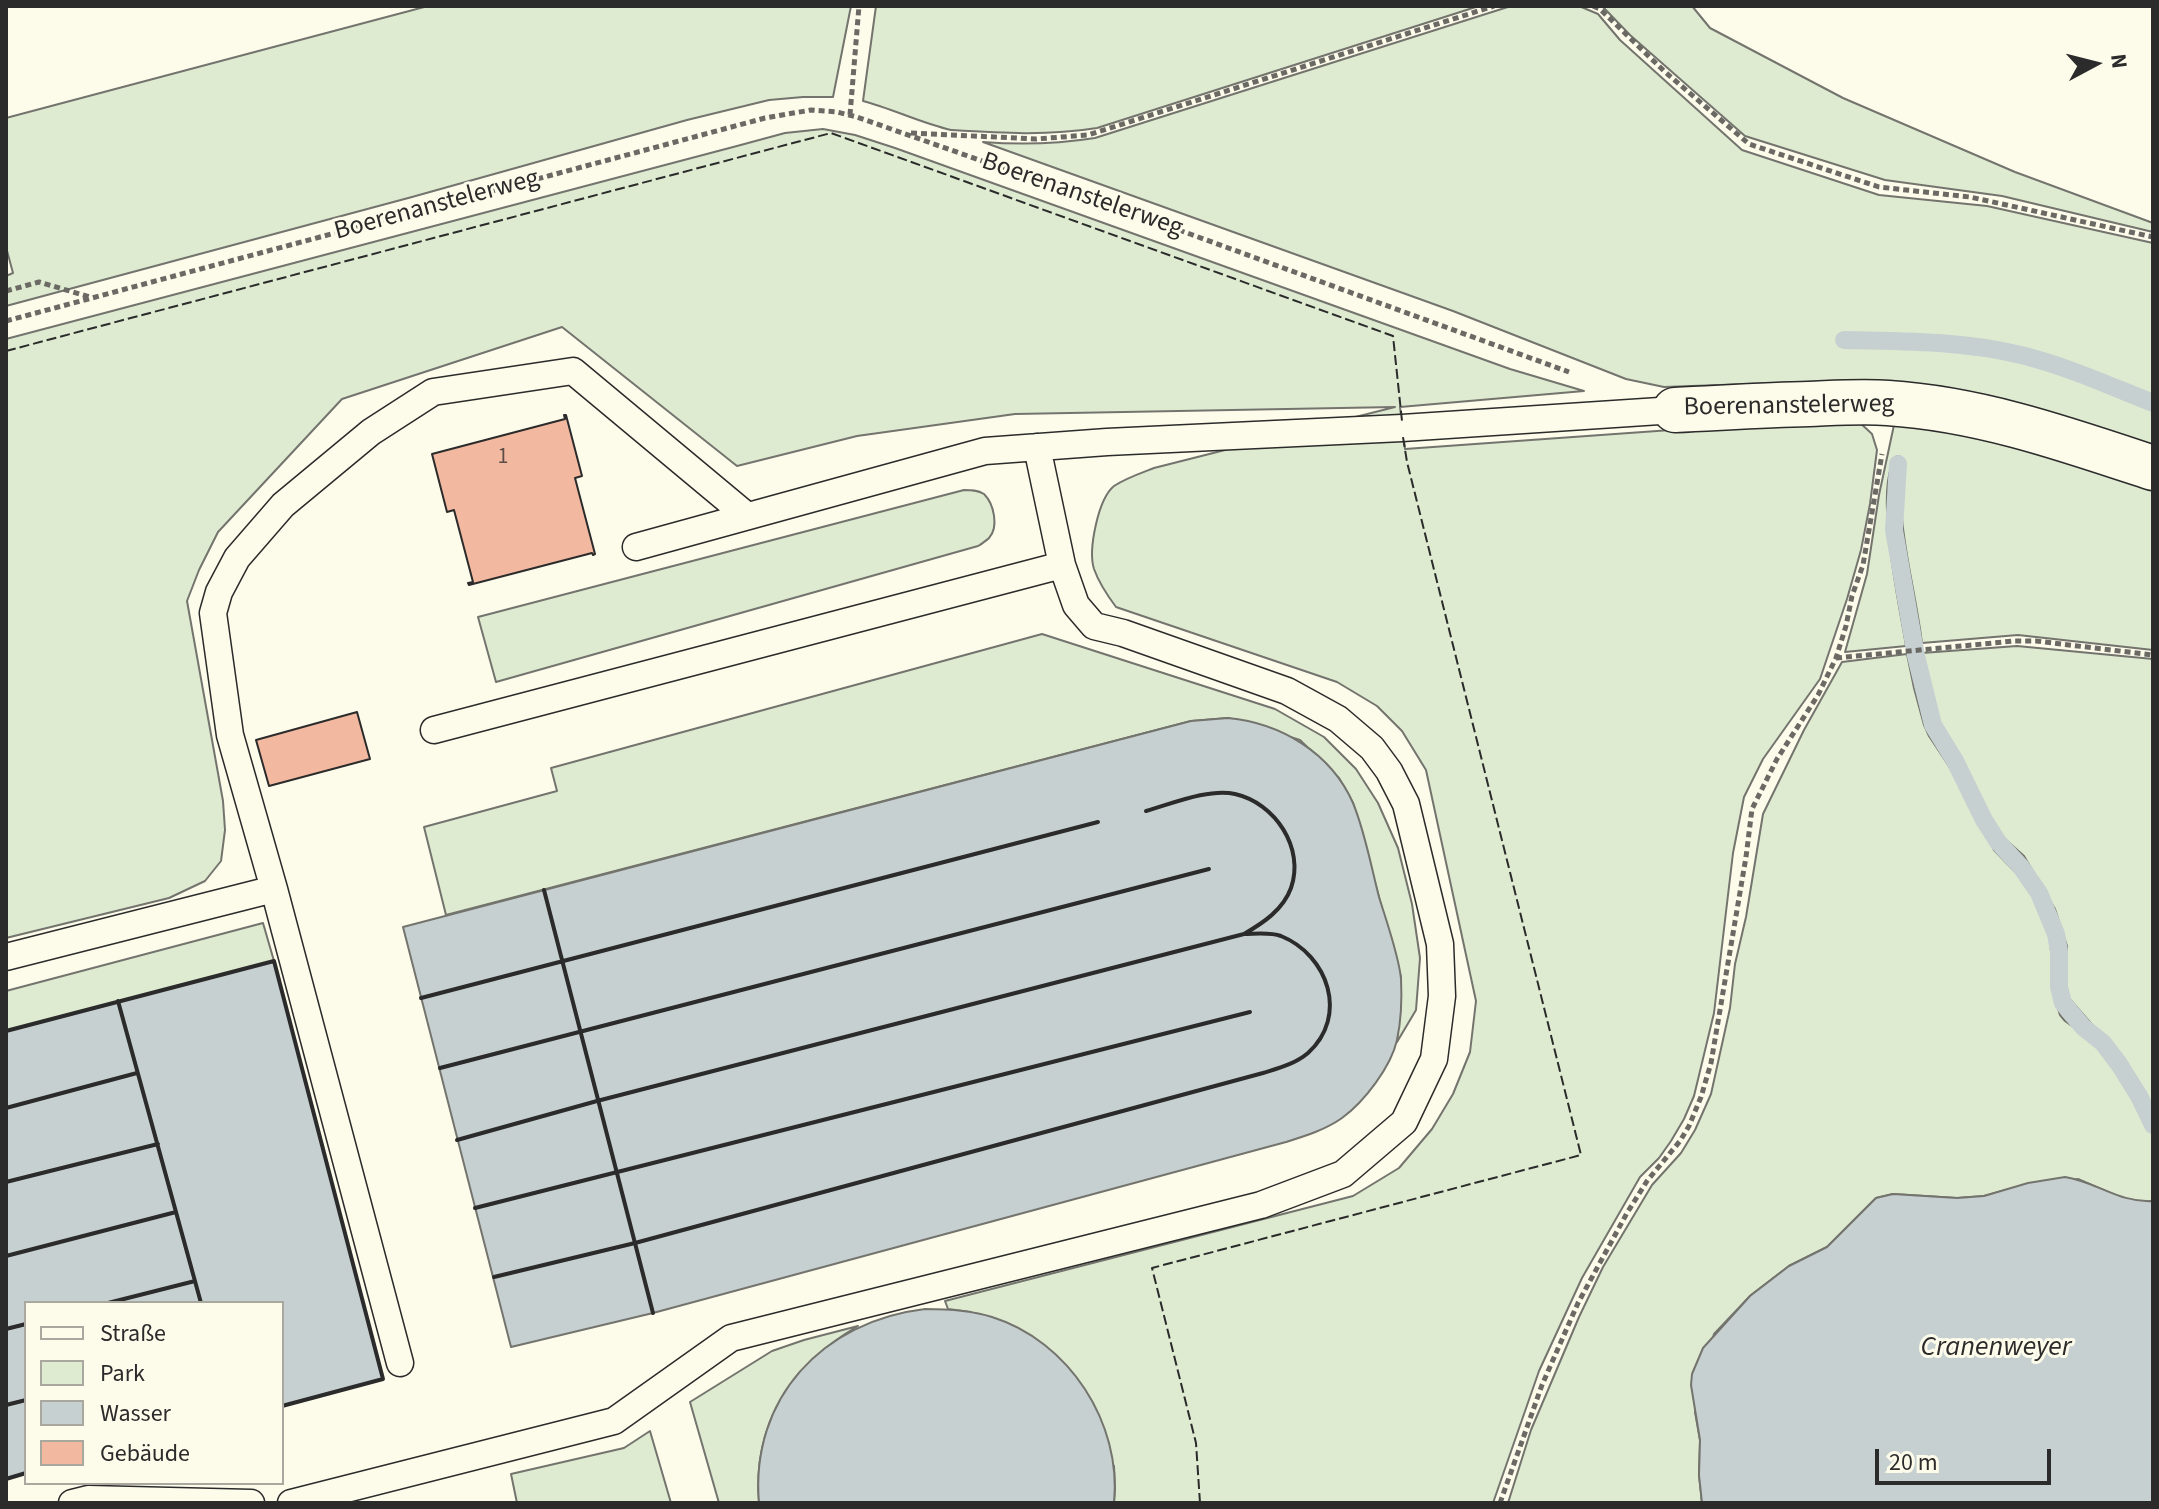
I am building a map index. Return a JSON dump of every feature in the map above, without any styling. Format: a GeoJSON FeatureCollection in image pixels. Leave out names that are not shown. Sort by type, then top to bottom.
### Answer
{"type":"FeatureCollection","features":[{"type":"Feature","properties":{"kind":"street","name":"Boerenanstelerweg"},"geometry":{"type":"LineString","coordinates":[[1675,410],[1886,402],[1987,417],[2062,437],[2153,468]]}},
{"type":"Feature","properties":{"kind":"lane"},"geometry":{"type":"LineString","coordinates":[[400,1363],[230,735],[213,613],[219,592],[237,558],[283,505],[371,432],[433,392],[573,371],[747,516]]}},
{"type":"Feature","properties":{"kind":"lane"},"geometry":{"type":"LineString","coordinates":[[636,547],[985,451],[1675,410]]}},
{"type":"Feature","properties":{"kind":"lane"},"geometry":{"type":"LineString","coordinates":[[291,1503],[614,1421],[731,1338],[1261,1205],[1343,1174],[1404,1122],[1434,1059],[1442,996],[1440,944],[1406,804],[1389,771],[1372,748],[1338,719],[1287,691],[1123,633],[1094,626],[1076,605],[1062,565],[1037,447]]}},
{"type":"Feature","properties":{"kind":"lane"},"geometry":{"type":"LineString","coordinates":[[434,730],[1062,565]]}},
{"type":"Feature","properties":{"kind":"lane"},"geometry":{"type":"LineString","coordinates":[[6,957],[274,889]]}},
{"type":"Feature","properties":{"kind":"lane"},"geometry":{"type":"LineString","coordinates":[[72,1503],[88,1499],[251,1503]]}},
{"type":"Feature","properties":{"kind":"path"},"geometry":{"type":"LineString","coordinates":[[850,115],[859,6]]}},
{"type":"Feature","properties":{"kind":"path"},"geometry":{"type":"LineString","coordinates":[[902,133],[1036,139],[1088,135],[1494,6]]}},
{"type":"Feature","properties":{"kind":"path"},"geometry":{"type":"LineString","coordinates":[[1593,6],[1749,144],[1879,187],[1970,197],[2153,237]]}},
{"type":"Feature","properties":{"kind":"path","name":"Boerenanstelerweg"},"geometry":{"type":"LineString","coordinates":[[6,321],[765,118],[811,110],[850,115],[1576,374]]}},
{"type":"Feature","properties":{"kind":"path"},"geometry":{"type":"LineString","coordinates":[[6,291],[39,282],[93,297]]}},
{"type":"Feature","properties":{"kind":"path"},"geometry":{"type":"LineString","coordinates":[[1500,1503],[1542,1385],[1578,1303],[1647,1181],[1685,1133],[1701,1097],[1711,1063],[1752,809],[1777,759],[1818,695],[1836,658],[1863,565],[1883,446],[1886,402]]}},
{"type":"Feature","properties":{"kind":"path"},"geometry":{"type":"LineString","coordinates":[[1836,658],[2014,641],[2153,655]]}},
{"type":"Feature","properties":{"kind":"green space"},"geometry":{"type":"Polygon","coordinates":[[[428,6],[851,6],[833,97],[769,100],[687,120],[6,306],[6,276],[13,273],[6,247],[6,118],[428,6]]]}},
{"type":"Feature","properties":{"kind":"green space"},"geometry":{"type":"Polygon","coordinates":[[[876,6],[1479,6],[1097,128],[1024,133],[951,130],[863,101],[876,6]]]}},
{"type":"Feature","properties":{"kind":"green space"},"geometry":{"type":"Polygon","coordinates":[[[1511,6],[1579,6],[1598,14],[1620,40],[1742,150],[1879,195],[1987,206],[2153,243],[2153,650],[2018,635],[1922,643],[1903,529],[1902,460],[1897,456],[1890,471],[1887,519],[1906,646],[1845,652],[1867,574],[1894,425],[1896,384],[1860,380],[1664,387],[1626,379],[1453,311],[983,142],[1067,142],[1095,138],[1511,6]]]}},
{"type":"Feature","properties":{"kind":"green space"},"geometry":{"type":"Polygon","coordinates":[[[1602,6],[1692,6],[1710,28],[1843,98],[2015,172],[2153,223],[2153,232],[2002,196],[1885,180],[1745,136],[1630,35],[1602,6]]]}},
{"type":"Feature","properties":{"kind":"green space"},"geometry":{"type":"Polygon","coordinates":[[[823,129],[895,148],[1510,369],[1584,391],[1400,407],[1405,449],[1857,420],[1872,434],[1877,450],[1861,550],[1820,679],[1763,759],[1744,797],[1733,853],[1714,1013],[1694,1096],[1671,1141],[1640,1177],[1582,1278],[1539,1371],[1493,1503],[1114,1503],[1114,1466],[971,1312],[948,1309],[945,1301],[1353,1196],[1399,1168],[1432,1129],[1453,1094],[1470,1052],[1476,1001],[1426,770],[1402,731],[1377,706],[1337,682],[1116,607],[1098,579],[1092,561],[1096,525],[1103,502],[1114,486],[1123,481],[1154,468],[1395,407],[1015,414],[857,436],[737,466],[562,327],[342,399],[218,532],[187,601],[223,801],[225,830],[221,861],[205,881],[169,898],[6,938],[6,339],[785,133],[823,129]]]}},
{"type":"Feature","properties":{"kind":"green space"},"geometry":{"type":"Polygon","coordinates":[[[964,490],[984,494],[993,509],[992,533],[978,546],[496,682],[478,617],[964,490]]]}},
{"type":"Feature","properties":{"kind":"green space"},"geometry":{"type":"Polygon","coordinates":[[[1042,634],[1275,709],[1324,737],[1356,769],[1378,803],[1398,848],[1412,904],[1420,958],[1416,1010],[1397,1042],[1401,977],[1353,803],[1339,778],[1300,740],[1228,718],[1191,721],[446,915],[424,827],[557,791],[551,768],[1042,634]]]}},
{"type":"Feature","properties":{"kind":"green space"},"geometry":{"type":"Polygon","coordinates":[[[2017,646],[2153,659],[2153,1110],[2115,1051],[2068,997],[2065,980],[2067,946],[2055,909],[2024,856],[1991,823],[1977,790],[1932,707],[1922,653],[2017,646]]]}},
{"type":"Feature","properties":{"kind":"green space"},"geometry":{"type":"Polygon","coordinates":[[[1907,654],[1929,736],[1960,783],[1994,850],[2020,877],[2036,902],[2050,937],[2054,996],[2060,1015],[2106,1056],[2150,1126],[2153,1136],[2153,1201],[2124,1199],[2078,1179],[2013,1188],[1984,1196],[1957,1198],[1893,1194],[1876,1198],[1827,1247],[1789,1266],[1751,1295],[1714,1334],[1695,1412],[1700,1440],[1702,1503],[1508,1503],[1531,1430],[1603,1267],[1652,1185],[1681,1153],[1711,1094],[1730,1008],[1735,964],[1763,814],[1842,662],[1907,654]]]}},
{"type":"Feature","properties":{"kind":"green space"},"geometry":{"type":"Polygon","coordinates":[[[263,923],[274,961],[6,1031],[6,991],[263,923]]]}},
{"type":"Feature","properties":{"kind":"green space"},"geometry":{"type":"Polygon","coordinates":[[[858,1326],[814,1359],[781,1400],[762,1448],[759,1503],[719,1503],[690,1402],[772,1351],[858,1326]]]}},
{"type":"Feature","properties":{"kind":"green space"},"geometry":{"type":"Polygon","coordinates":[[[650,1431],[671,1503],[517,1503],[511,1474],[624,1448],[650,1431]]]}},
{"type":"Feature","properties":{"kind":"water"},"geometry":{"type":"Polygon","coordinates":[[[1228,718],[1267,726],[1318,755],[1343,785],[1361,826],[1398,960],[1401,1002],[1397,1040],[1389,1061],[1376,1083],[1350,1111],[1329,1126],[1286,1142],[653,1313],[511,1347],[403,927],[1191,721],[1228,718]]]}},
{"type":"Feature","properties":{"kind":"water"},"geometry":{"type":"Polygon","coordinates":[[[274,961],[383,1379],[284,1405],[284,1301],[24,1301],[24,1474],[6,1479],[6,1031],[274,961]]]}},
{"type":"Feature","properties":{"kind":"water","name":"Cranenweyer"},"geometry":{"type":"Polygon","coordinates":[[[2065,1177],[2129,1199],[2153,1201],[2153,1503],[1702,1503],[1700,1440],[1692,1374],[1703,1348],[1750,1296],[1789,1266],[1827,1247],[1876,1198],[1893,1194],[1957,1198],[1984,1196],[2028,1183],[2065,1177]]]}},
{"type":"Feature","properties":{"kind":"water"},"geometry":{"type":"Polygon","coordinates":[[[925,1309],[958,1310],[992,1317],[1020,1329],[1045,1345],[1067,1365],[1099,1415],[1109,1444],[1114,1473],[1114,1503],[759,1503],[759,1465],[767,1430],[781,1399],[800,1371],[825,1348],[855,1330],[888,1316],[925,1309]]]}},
{"type":"Feature","properties":{"kind":"building"},"geometry":{"type":"Polygon","coordinates":[[[564,415],[582,476],[575,478],[595,554],[469,585],[473,582],[454,510],[447,512],[432,454],[565,419],[564,415]]]}},
{"type":"Feature","properties":{"kind":"building"},"geometry":{"type":"Polygon","coordinates":[[[357,712],[370,759],[269,786],[256,740],[357,712]]]}},
{"type":"Feature","properties":{"kind":"waterway"},"geometry":{"type":"LineString","coordinates":[[1844,340],[1933,343],[1999,350],[2055,365],[2153,403]]}},
{"type":"Feature","properties":{"kind":"waterway"},"geometry":{"type":"LineString","coordinates":[[1898,464],[1894,530],[1916,656],[1933,725],[1984,820],[2039,893],[2056,934],[2063,1003],[2083,1027],[2103,1043],[2119,1064],[2153,1125]]}},
{"type":"Feature","properties":{"kind":"fence"},"geometry":{"type":"LineString","coordinates":[[6,351],[831,133],[1393,336],[1402,421]]}},
{"type":"Feature","properties":{"kind":"fence"},"geometry":{"type":"LineString","coordinates":[[1200,1503],[1196,1443],[1152,1268],[1581,1155],[1403,437]]}},
{"type":"Feature","properties":{"kind":"wall"},"geometry":{"type":"LineString","coordinates":[[494,1277],[635,1243],[1263,1073],[1303,1057],[1321,1038],[1328,1022],[1328,988],[1321,972],[1311,957],[1281,936],[1244,934],[1278,909],[1291,888],[1294,858],[1283,829],[1263,807],[1235,794],[1202,795],[1146,811]]}},
{"type":"Feature","properties":{"kind":"wall"},"geometry":{"type":"LineString","coordinates":[[421,998],[1098,822]]}},
{"type":"Feature","properties":{"kind":"wall"},"geometry":{"type":"LineString","coordinates":[[440,1068],[1209,869]]}},
{"type":"Feature","properties":{"kind":"wall"},"geometry":{"type":"LineString","coordinates":[[544,890],[653,1313]]}},
{"type":"Feature","properties":{"kind":"wall"},"geometry":{"type":"LineString","coordinates":[[457,1140],[1244,934]]}},
{"type":"Feature","properties":{"kind":"wall"},"geometry":{"type":"LineString","coordinates":[[6,1031],[274,961],[383,1379],[284,1405]]}},
{"type":"Feature","properties":{"kind":"wall"},"geometry":{"type":"LineString","coordinates":[[118,1001],[200,1301]]}},
{"type":"Feature","properties":{"kind":"wall"},"geometry":{"type":"LineString","coordinates":[[475,1208],[1250,1012]]}},
{"type":"Feature","properties":{"kind":"wall"},"geometry":{"type":"LineString","coordinates":[[6,1108],[137,1073]]}},
{"type":"Feature","properties":{"kind":"wall"},"geometry":{"type":"LineString","coordinates":[[6,1182],[158,1144]]}},
{"type":"Feature","properties":{"kind":"wall"},"geometry":{"type":"LineString","coordinates":[[6,1256],[176,1212]]}},
{"type":"Feature","properties":{"kind":"wall"},"geometry":{"type":"LineString","coordinates":[[116,1301],[195,1281]]}},
{"type":"Feature","properties":{"kind":"wall"},"geometry":{"type":"LineString","coordinates":[[6,1329],[24,1324]]}},
{"type":"Feature","properties":{"kind":"wall"},"geometry":{"type":"LineString","coordinates":[[6,1405],[24,1400]]}},
{"type":"Feature","properties":{"kind":"wall"},"geometry":{"type":"LineString","coordinates":[[6,1479],[24,1474]]}}]}
